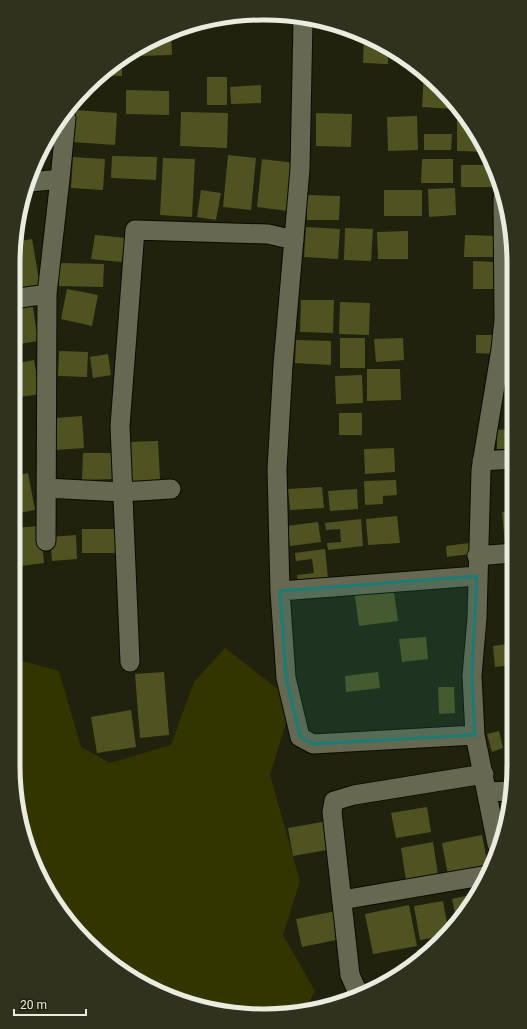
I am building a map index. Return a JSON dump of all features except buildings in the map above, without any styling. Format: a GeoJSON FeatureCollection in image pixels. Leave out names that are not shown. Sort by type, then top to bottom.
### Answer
{"type":"FeatureCollection","features":[{"type":"Feature","properties":{"kind":"street"},"geometry":{"type":"LineString","coordinates":[[303,23],[300,169],[283,364],[277,469],[280,591],[286,678],[300,737],[313,744],[475,735]]}},
{"type":"Feature","properties":{"kind":"street"},"geometry":{"type":"LineString","coordinates":[[46,541],[47,294],[66,121]]}},
{"type":"Feature","properties":{"kind":"street"},"geometry":{"type":"LineString","coordinates":[[34,182],[60,179]]}},
{"type":"Feature","properties":{"kind":"street"},"geometry":{"type":"LineString","coordinates":[[130,662],[120,426],[135,230],[268,234],[294,240]]}},
{"type":"Feature","properties":{"kind":"street"},"geometry":{"type":"LineString","coordinates":[[496,838],[475,735],[472,676],[477,618],[477,576],[482,461],[501,349],[507,268]]}},
{"type":"Feature","properties":{"kind":"street"},"geometry":{"type":"LineString","coordinates":[[20,298],[47,294]]}},
{"type":"Feature","properties":{"kind":"street"},"geometry":{"type":"LineString","coordinates":[[482,461],[507,459]]}},
{"type":"Feature","properties":{"kind":"street"},"geometry":{"type":"LineString","coordinates":[[46,488],[122,492],[171,489]]}},
{"type":"Feature","properties":{"kind":"street"},"geometry":{"type":"LineString","coordinates":[[478,556],[507,554]]}},
{"type":"Feature","properties":{"kind":"street"},"geometry":{"type":"LineString","coordinates":[[280,591],[477,576]]}},
{"type":"Feature","properties":{"kind":"street"},"geometry":{"type":"LineString","coordinates":[[357,990],[350,975],[332,812],[334,801],[354,796],[485,783],[505,789]]}},
{"type":"Feature","properties":{"kind":"street"},"geometry":{"type":"LineString","coordinates":[[342,900],[480,876]]}},
{"type":"Feature","properties":{"kind":"highlighted area"},"geometry":{"type":"Polygon","coordinates":[[[477,576],[472,676],[475,735],[313,744],[300,737],[286,678],[280,591],[477,576]]]}},
{"type":"Feature","properties":{"kind":"shaded area"},"geometry":{"type":"Polygon","coordinates":[[[225,648],[279,690],[287,720],[270,775],[300,881],[283,935],[315,991],[308,1005],[264,1009],[232,1007],[200,1001],[156,984],[128,968],[91,938],[70,914],[45,873],[33,844],[28,829],[22,797],[20,766],[20,660],[59,671],[81,747],[110,763],[171,745],[194,682],[225,648]]]}}]}
